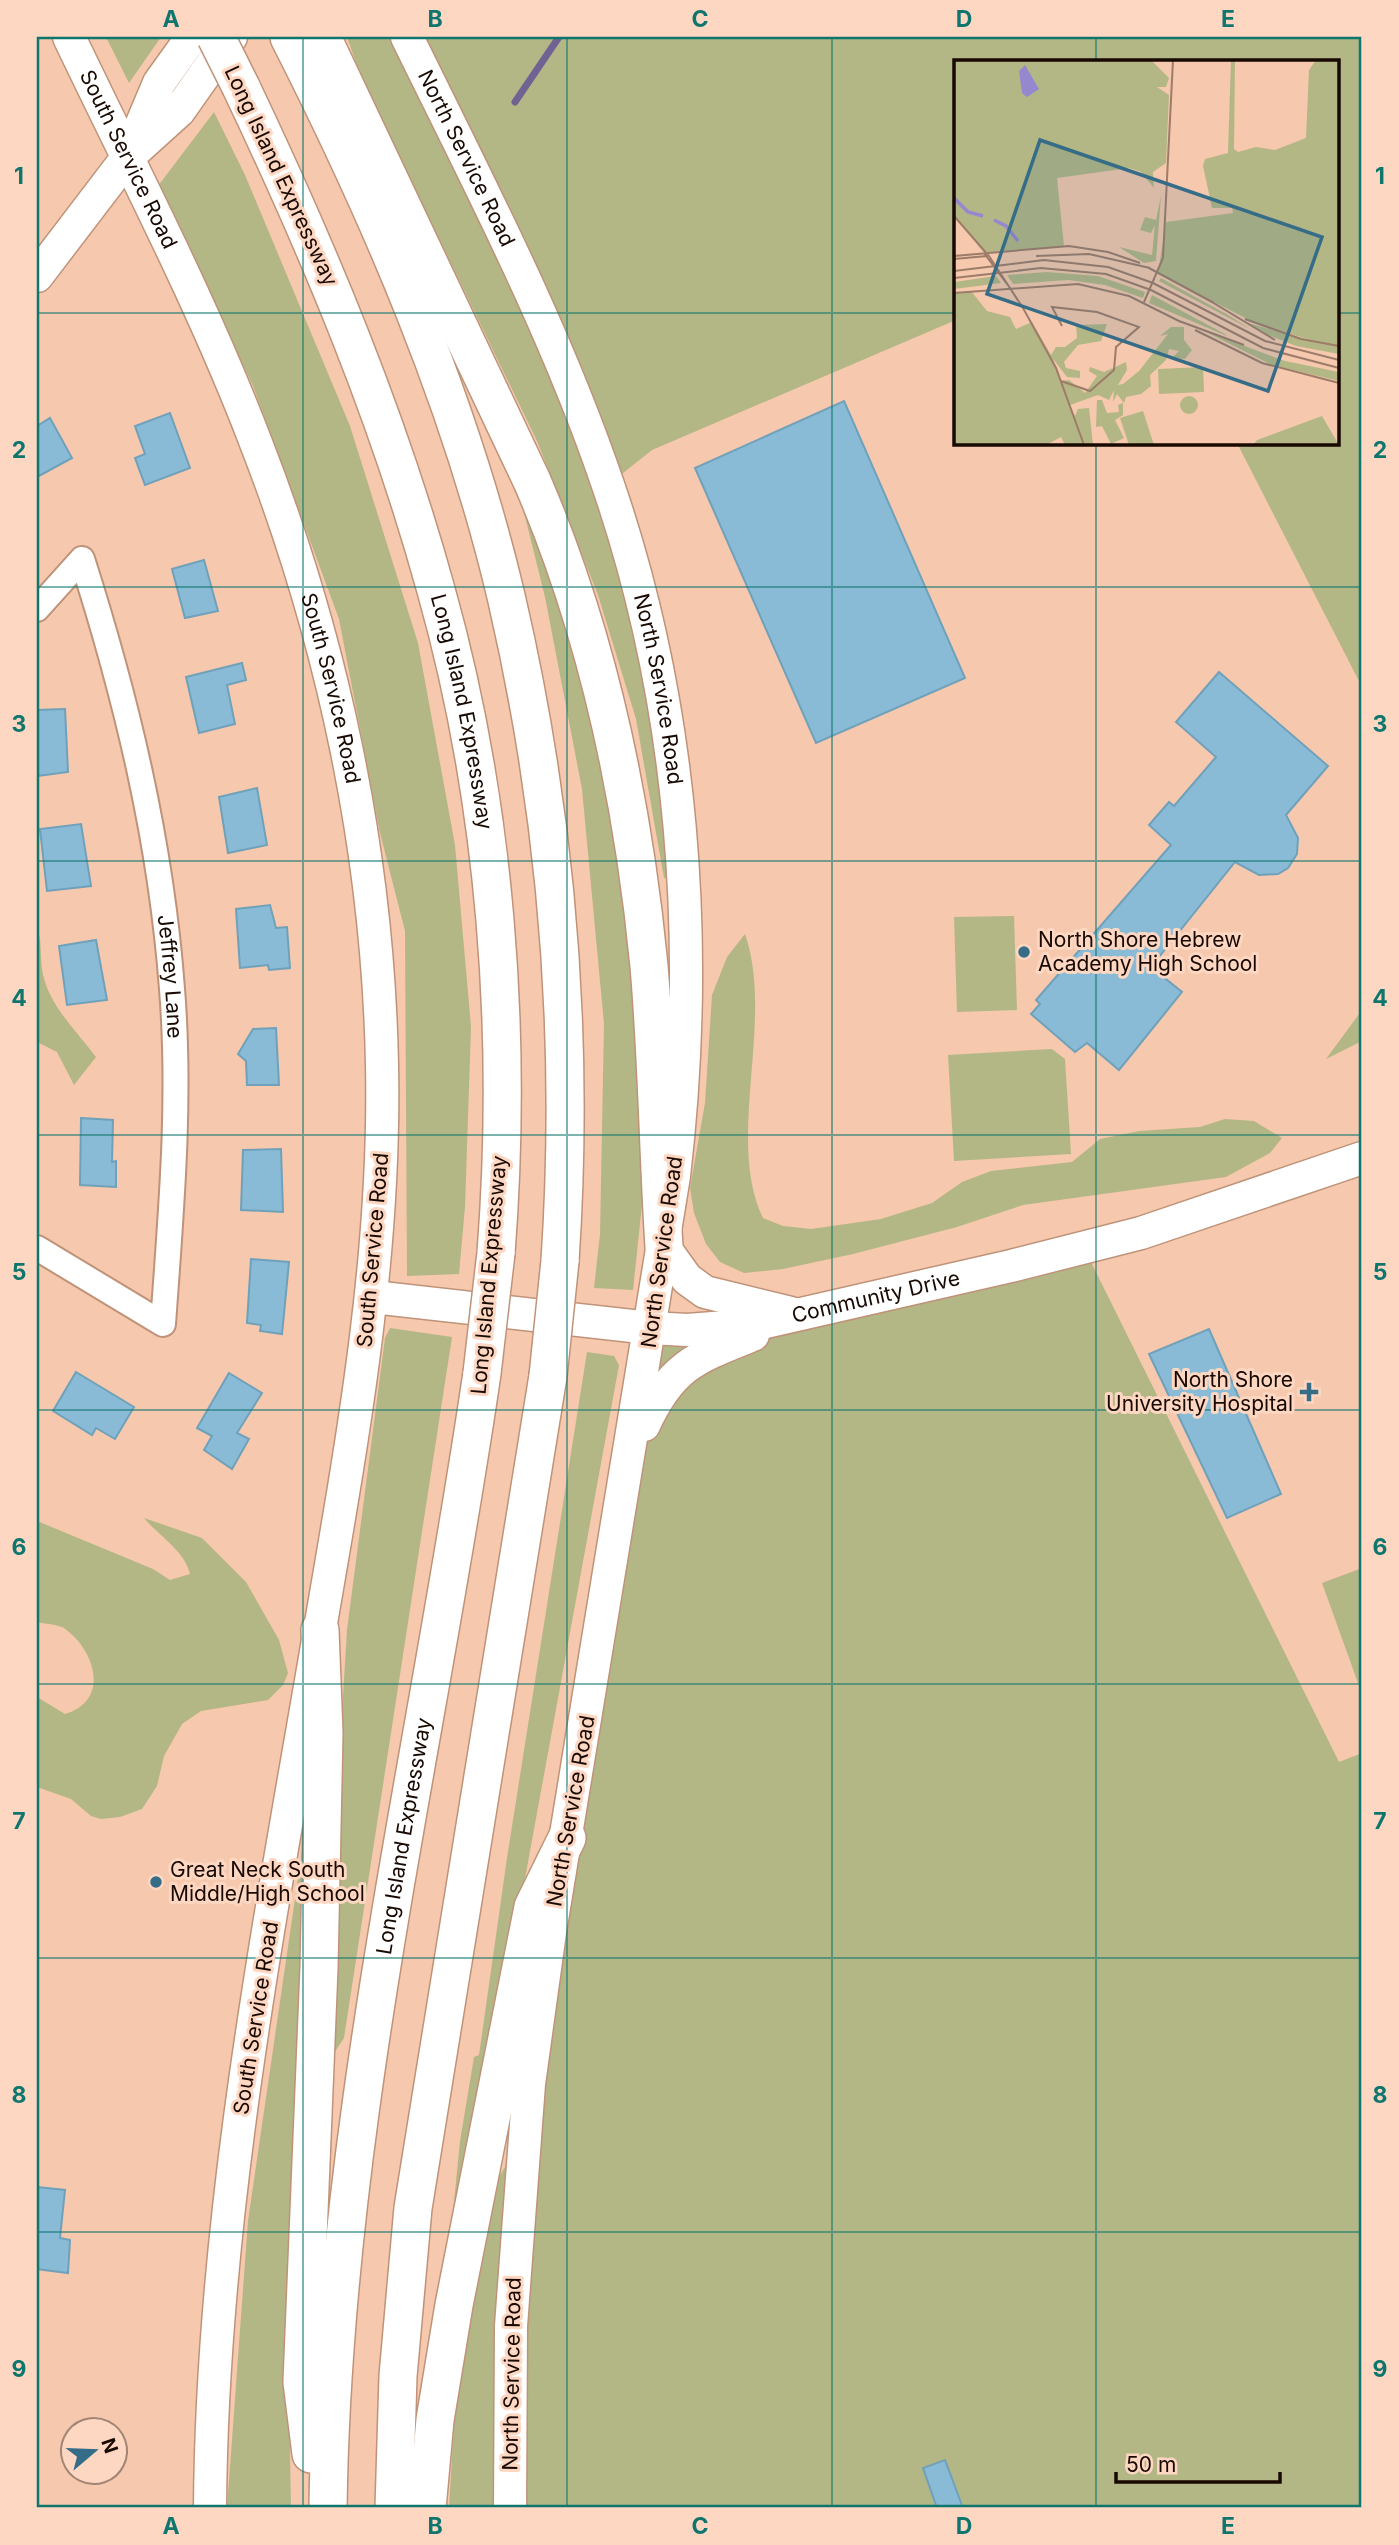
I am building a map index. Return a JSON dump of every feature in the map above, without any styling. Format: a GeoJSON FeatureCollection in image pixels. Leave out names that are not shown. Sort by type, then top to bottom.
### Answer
{"type":"FeatureCollection","features":[{"type":"Feature","properties":{"kind":"highway","name":"Long Island Expressway"},"geometry":{"type":"LineString","coordinates":[[216,37],[334,289],[414,514],[456,671],[473,761],[493,907],[501,1068],[502,1149],[496,1252],[482,1373],[356,2141],[336,2303],[328,2508]]}},
{"type":"Feature","properties":{"kind":"highway"},"geometry":{"type":"LineString","coordinates":[[311,48],[528,471],[555,536],[586,628],[615,750],[645,929],[654,1031],[664,1247]]}},
{"type":"Feature","properties":{"kind":"highway"},"geometry":{"type":"LineString","coordinates":[[311,48],[433,364],[483,513],[505,593],[522,671],[549,829],[564,986],[566,1146],[548,1376],[413,2208],[398,2376],[394,2508]]}},
{"type":"Feature","properties":{"kind":"highway"},"geometry":{"type":"LineString","coordinates":[[318,2508],[302,2382],[312,2190],[320,1926],[324,1733],[320,1630]]}},
{"type":"Feature","properties":{"kind":"highway"},"geometry":{"type":"LineString","coordinates":[[427,2508],[435,2420],[454,2305],[533,1907],[567,1838]]}},
{"type":"Feature","properties":{"kind":"main road","name":"South Service Road"},"geometry":{"type":"LineString","coordinates":[[69,37],[255,438],[296,554],[338,709],[367,870],[379,1006],[382,1153],[373,1297],[356,1420],[250,2048],[232,2177],[216,2337],[210,2508]]}},
{"type":"Feature","properties":{"kind":"main road"},"geometry":{"type":"LineString","coordinates":[[127,158],[159,83],[192,37]]}},
{"type":"Feature","properties":{"kind":"main road"},"geometry":{"type":"LineString","coordinates":[[37,276],[127,158],[179,111],[231,37]]}},
{"type":"Feature","properties":{"kind":"main road","name":"North Service Road"},"geometry":{"type":"LineString","coordinates":[[407,37],[558,354],[608,485],[649,629],[666,722],[686,896],[682,1099],[664,1247],[539,2005],[521,2165],[510,2326],[510,2508]]}},
{"type":"Feature","properties":{"kind":"main road","name":"Community Drive"},"geometry":{"type":"LineString","coordinates":[[373,1297],[650,1328],[732,1328],[803,1315],[1141,1233],[1362,1158]]}},
{"type":"Feature","properties":{"kind":"main road"},"geometry":{"type":"LineString","coordinates":[[664,1247],[687,1279],[705,1292],[803,1315]]}},
{"type":"Feature","properties":{"kind":"main road"},"geometry":{"type":"LineString","coordinates":[[629,1457],[656,1399],[679,1371],[716,1350],[803,1315]]}},
{"type":"Feature","properties":{"kind":"street","name":"Jeffrey Lane"},"geometry":{"type":"LineString","coordinates":[[37,608],[82,559],[122,689],[155,847],[168,940],[175,1043],[174,1161],[163,1324],[37,1248]]}},
{"type":"Feature","properties":{"kind":"green space"},"geometry":{"type":"Polygon","coordinates":[[[106,37],[161,37],[129,83],[106,37]]]}},
{"type":"Feature","properties":{"kind":"green space"},"geometry":{"type":"Polygon","coordinates":[[[347,37],[392,37],[501,266],[575,441],[611,544],[634,633],[673,858],[670,879],[664,878],[636,719],[598,595],[537,441],[361,77],[347,37]]]}},
{"type":"Feature","properties":{"kind":"green space"},"geometry":{"type":"Polygon","coordinates":[[[407,37],[1362,37],[1362,687],[1238,444],[1340,444],[1340,60],[954,60],[954,321],[652,450],[608,485],[407,37]]]}},
{"type":"Feature","properties":{"kind":"green space"},"geometry":{"type":"Polygon","coordinates":[[[214,112],[245,175],[350,426],[418,643],[455,845],[471,1027],[465,1207],[459,1274],[407,1276],[405,931],[380,833],[339,619],[253,386],[158,186],[214,112]]]}},
{"type":"Feature","properties":{"kind":"green space"},"geometry":{"type":"Polygon","coordinates":[[[511,460],[611,761],[648,1148],[633,1290],[594,1288],[600,1234],[604,1024],[582,789],[545,597],[511,460]]]}},
{"type":"Feature","properties":{"kind":"green space"},"geometry":{"type":"Polygon","coordinates":[[[1014,916],[1017,1010],[957,1012],[954,917],[1014,916]]]}},
{"type":"Feature","properties":{"kind":"green space"},"geometry":{"type":"Polygon","coordinates":[[[37,926],[42,969],[50,994],[63,1016],[96,1057],[74,1085],[57,1052],[37,1042],[37,926]]]}},
{"type":"Feature","properties":{"kind":"green space"},"geometry":{"type":"Polygon","coordinates":[[[745,934],[753,968],[755,1004],[748,1153],[753,1187],[763,1218],[783,1226],[811,1229],[881,1219],[932,1203],[962,1182],[991,1171],[1072,1162],[1100,1139],[1139,1131],[1200,1127],[1225,1119],[1254,1121],[1282,1138],[1270,1153],[1226,1177],[1023,1205],[957,1227],[853,1254],[783,1269],[744,1273],[720,1262],[706,1244],[694,1213],[690,1188],[705,1103],[712,995],[727,957],[745,934]]]}},
{"type":"Feature","properties":{"kind":"green space"},"geometry":{"type":"Polygon","coordinates":[[[1362,1010],[1362,1041],[1326,1059],[1362,1010]]]}},
{"type":"Feature","properties":{"kind":"green space"},"geometry":{"type":"Polygon","coordinates":[[[1052,1049],[1065,1059],[1071,1154],[954,1161],[948,1055],[1052,1049]]]}},
{"type":"Feature","properties":{"kind":"green space"},"geometry":{"type":"Polygon","coordinates":[[[1084,1248],[1339,1762],[1362,1753],[1362,2508],[510,2508],[511,2326],[650,1328],[1084,1248]]]}},
{"type":"Feature","properties":{"kind":"green space"},"geometry":{"type":"Polygon","coordinates":[[[390,1328],[452,1337],[344,2038],[330,2059],[335,1829],[347,1630],[385,1338],[390,1328]]]}},
{"type":"Feature","properties":{"kind":"green space"},"geometry":{"type":"Polygon","coordinates":[[[587,1352],[614,1356],[619,1365],[498,2026],[452,2222],[460,2141],[474,2057],[479,2055],[507,1858],[587,1352]]]}},
{"type":"Feature","properties":{"kind":"green space"},"geometry":{"type":"Polygon","coordinates":[[[144,1518],[202,1538],[246,1582],[279,1640],[288,1673],[283,1685],[268,1700],[201,1711],[182,1724],[164,1756],[157,1786],[142,1809],[120,1817],[101,1819],[91,1816],[71,1799],[37,1787],[37,1697],[65,1714],[89,1698],[93,1674],[90,1661],[75,1637],[64,1628],[37,1622],[37,1521],[153,1569],[170,1580],[190,1574],[183,1558],[144,1518]]]}},
{"type":"Feature","properties":{"kind":"green space"},"geometry":{"type":"Polygon","coordinates":[[[1362,1568],[1362,1694],[1322,1583],[1362,1568]]]}},
{"type":"Feature","properties":{"kind":"green space"},"geometry":{"type":"Polygon","coordinates":[[[304,1837],[289,2398],[291,2508],[227,2508],[248,2221],[304,1837]]]}},
{"type":"Feature","properties":{"kind":"green space"},"geometry":{"type":"Polygon","coordinates":[[[510,2159],[500,2508],[449,2508],[456,2389],[492,2188],[510,2159]]]}},
{"type":"Feature","properties":{"kind":"building"},"geometry":{"type":"Polygon","coordinates":[[[844,401],[965,678],[816,743],[695,468],[844,401]]]}},
{"type":"Feature","properties":{"kind":"building"},"geometry":{"type":"Polygon","coordinates":[[[170,413],[190,468],[145,485],[135,458],[145,454],[135,426],[170,413]]]}},
{"type":"Feature","properties":{"kind":"building"},"geometry":{"type":"Polygon","coordinates":[[[50,418],[72,458],[37,477],[37,426],[50,418]]]}},
{"type":"Feature","properties":{"kind":"building"},"geometry":{"type":"Polygon","coordinates":[[[204,560],[218,611],[185,618],[172,569],[204,560]]]}},
{"type":"Feature","properties":{"kind":"building"},"geometry":{"type":"Polygon","coordinates":[[[242,663],[246,680],[227,685],[235,724],[199,733],[186,677],[242,663]]]}},
{"type":"Feature","properties":{"kind":"building"},"geometry":{"type":"Polygon","coordinates":[[[1219,672],[1328,766],[1286,815],[1298,838],[1297,854],[1288,868],[1278,874],[1259,875],[1235,862],[1151,967],[1182,992],[1119,1070],[1087,1043],[1075,1052],[1031,1014],[1040,1004],[1036,1000],[1171,845],[1149,825],[1169,802],[1174,806],[1216,757],[1176,722],[1219,672]]]}},
{"type":"Feature","properties":{"kind":"building"},"geometry":{"type":"Polygon","coordinates":[[[65,709],[68,772],[37,776],[37,710],[65,709]]]}},
{"type":"Feature","properties":{"kind":"building"},"geometry":{"type":"Polygon","coordinates":[[[257,788],[267,845],[228,853],[219,797],[257,788]]]}},
{"type":"Feature","properties":{"kind":"building"},"geometry":{"type":"Polygon","coordinates":[[[81,824],[91,886],[47,891],[40,829],[81,824]]]}},
{"type":"Feature","properties":{"kind":"building"},"geometry":{"type":"Polygon","coordinates":[[[270,905],[276,928],[287,927],[290,968],[269,970],[268,965],[240,968],[236,909],[270,905]]]}},
{"type":"Feature","properties":{"kind":"building"},"geometry":{"type":"Polygon","coordinates":[[[96,940],[107,1000],[67,1005],[59,946],[96,940]]]}},
{"type":"Feature","properties":{"kind":"building"},"geometry":{"type":"Polygon","coordinates":[[[276,1028],[279,1085],[247,1085],[246,1061],[238,1054],[253,1029],[276,1028]]]}},
{"type":"Feature","properties":{"kind":"building"},"geometry":{"type":"Polygon","coordinates":[[[81,1118],[113,1120],[112,1162],[116,1161],[116,1187],[80,1185],[81,1118]]]}},
{"type":"Feature","properties":{"kind":"building"},"geometry":{"type":"Polygon","coordinates":[[[281,1149],[283,1212],[241,1210],[243,1150],[281,1149]]]}},
{"type":"Feature","properties":{"kind":"building"},"geometry":{"type":"Polygon","coordinates":[[[251,1259],[289,1262],[282,1334],[260,1331],[261,1325],[247,1323],[251,1259]]]}},
{"type":"Feature","properties":{"kind":"building"},"geometry":{"type":"Polygon","coordinates":[[[1209,1329],[1281,1494],[1227,1518],[1149,1354],[1209,1329]]]}},
{"type":"Feature","properties":{"kind":"building"},"geometry":{"type":"Polygon","coordinates":[[[76,1372],[134,1407],[115,1439],[96,1428],[92,1435],[53,1411],[76,1372]]]}},
{"type":"Feature","properties":{"kind":"building"},"geometry":{"type":"Polygon","coordinates":[[[229,1373],[262,1393],[237,1433],[249,1439],[232,1469],[204,1450],[212,1436],[197,1428],[229,1373]]]}},
{"type":"Feature","properties":{"kind":"building"},"geometry":{"type":"Polygon","coordinates":[[[37,2187],[65,2190],[60,2238],[70,2240],[68,2273],[37,2269],[37,2187]]]}},
{"type":"Feature","properties":{"kind":"building"},"geometry":{"type":"Polygon","coordinates":[[[945,2460],[963,2508],[937,2508],[923,2468],[945,2460]]]}},
{"type":"Feature","properties":{"kind":"waterway"},"geometry":{"type":"LineString","coordinates":[[515,102],[559,37]]}},
{"type":"Feature","properties":{"kind":"place","name":"North Shore Hebrew Academy High School"},"geometry":{"type":"Point","coordinates":[1024,952]}},
{"type":"Feature","properties":{"kind":"place","name":"North Shore University Hospital"},"geometry":{"type":"Point","coordinates":[1309,1392]}},
{"type":"Feature","properties":{"kind":"place","name":"Great Neck South Middle/High School"},"geometry":{"type":"Point","coordinates":[156,1882]}}]}
